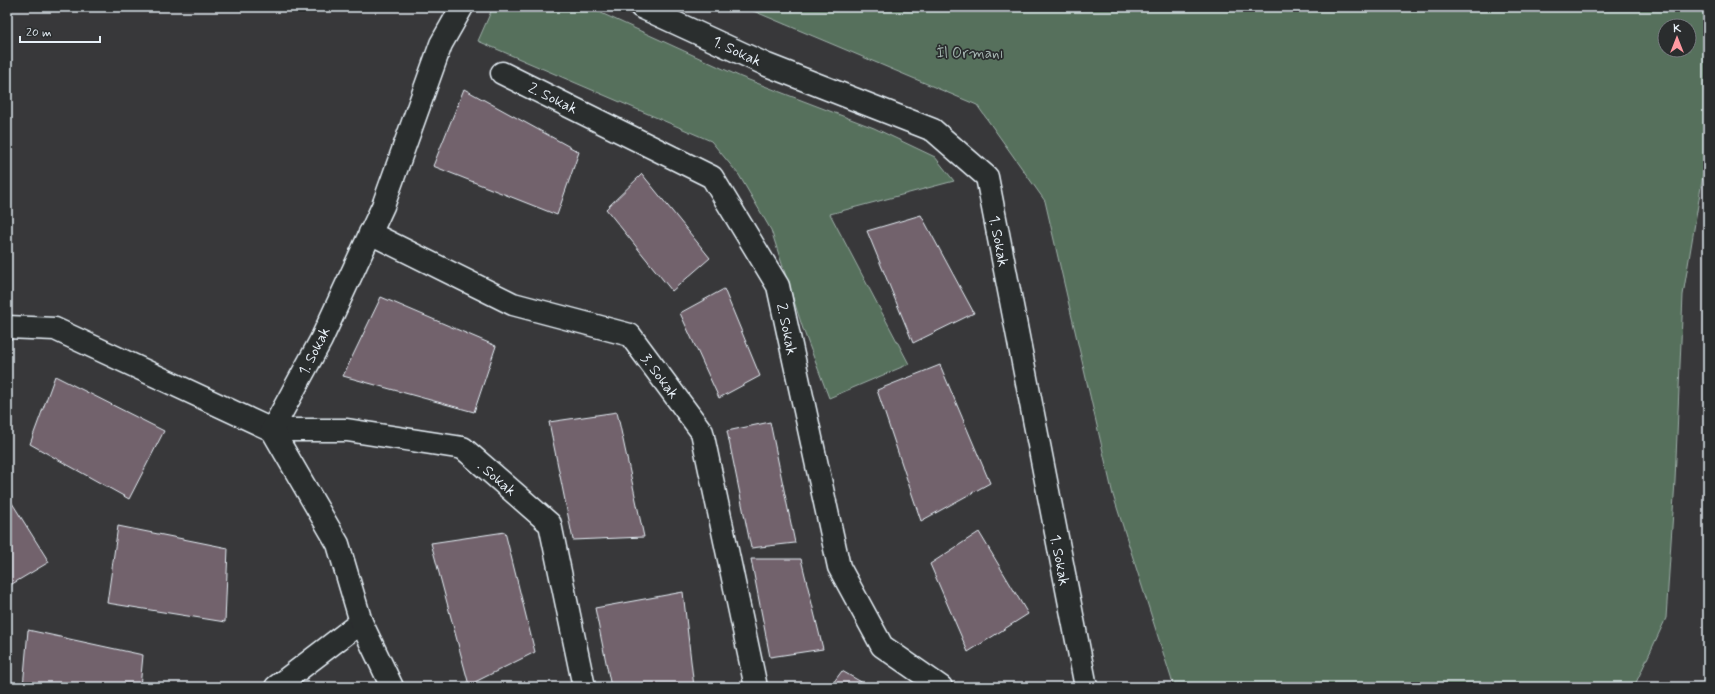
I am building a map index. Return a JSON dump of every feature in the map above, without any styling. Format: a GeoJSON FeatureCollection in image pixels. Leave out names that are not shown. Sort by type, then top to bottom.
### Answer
{"type":"FeatureCollection","features":[{"type":"Feature","properties":{"kind":"street","name":"1. Sokak"},"geometry":{"type":"LineString","coordinates":[[272,430],[321,340],[383,206],[441,44],[462,7]]}},
{"type":"Feature","properties":{"kind":"street","name":"1. Sokak"},"geometry":{"type":"LineString","coordinates":[[641,7],[767,65],[933,130],[987,178],[1086,687]]}},
{"type":"Feature","properties":{"kind":"street","name":"2. Sokak"},"geometry":{"type":"LineString","coordinates":[[502,73],[712,178],[778,286],[839,567],[882,646],[941,687]]}},
{"type":"Feature","properties":{"kind":"street","name":"3. Sokak"},"geometry":{"type":"LineString","coordinates":[[370,232],[513,304],[630,335],[702,432],[756,687]]}},
{"type":"Feature","properties":{"kind":"street"},"geometry":{"type":"LineString","coordinates":[[7,327],[55,329],[272,430],[338,544],[361,622],[392,687]]}},
{"type":"Feature","properties":{"kind":"street","name":". Sokak"},"geometry":{"type":"LineString","coordinates":[[272,430],[347,430],[463,448],[550,524],[584,687]]}},
{"type":"Feature","properties":{"kind":"street"},"geometry":{"type":"LineString","coordinates":[[276,687],[361,622]]}},
{"type":"Feature","properties":{"kind":"green space"},"geometry":{"type":"Polygon","coordinates":[[[493,7],[588,7],[741,77],[874,128],[935,157],[954,181],[830,214],[909,364],[829,398],[803,329],[771,230],[739,175],[711,141],[478,41],[493,7]]]}},
{"type":"Feature","properties":{"kind":"green space","name":"İl Ormanı"},"geometry":{"type":"Polygon","coordinates":[[[744,7],[1708,7],[1708,145],[1683,295],[1675,481],[1666,618],[1634,687],[1174,687],[1113,495],[1045,201],[977,105],[744,7]]]}},
{"type":"Feature","properties":{"kind":"building"},"geometry":{"type":"Polygon","coordinates":[[[464,89],[579,152],[557,215],[433,166],[464,89]]]}},
{"type":"Feature","properties":{"kind":"building"},"geometry":{"type":"Polygon","coordinates":[[[642,174],[710,258],[672,291],[606,209],[642,174]]]}},
{"type":"Feature","properties":{"kind":"building"},"geometry":{"type":"Polygon","coordinates":[[[921,215],[974,313],[913,343],[867,231],[921,215]]]}},
{"type":"Feature","properties":{"kind":"building"},"geometry":{"type":"Polygon","coordinates":[[[724,289],[760,376],[719,398],[680,313],[724,289]]]}},
{"type":"Feature","properties":{"kind":"building"},"geometry":{"type":"Polygon","coordinates":[[[381,297],[496,346],[474,412],[343,376],[381,297]]]}},
{"type":"Feature","properties":{"kind":"building"},"geometry":{"type":"Polygon","coordinates":[[[940,365],[990,483],[921,521],[877,390],[940,365]]]}},
{"type":"Feature","properties":{"kind":"building"},"geometry":{"type":"Polygon","coordinates":[[[55,376],[164,431],[129,499],[30,444],[55,376]]]}},
{"type":"Feature","properties":{"kind":"building"},"geometry":{"type":"Polygon","coordinates":[[[617,412],[644,537],[573,540],[549,422],[617,412]]]}},
{"type":"Feature","properties":{"kind":"building"},"geometry":{"type":"Polygon","coordinates":[[[770,422],[795,543],[751,548],[727,431],[770,422]]]}},
{"type":"Feature","properties":{"kind":"building"},"geometry":{"type":"Polygon","coordinates":[[[7,495],[49,562],[7,587],[7,495]]]}},
{"type":"Feature","properties":{"kind":"building"},"geometry":{"type":"Polygon","coordinates":[[[118,526],[228,548],[225,622],[107,603],[118,526]]]}},
{"type":"Feature","properties":{"kind":"building"},"geometry":{"type":"Polygon","coordinates":[[[505,532],[535,652],[469,685],[431,543],[505,532]]]}},
{"type":"Feature","properties":{"kind":"building"},"geometry":{"type":"Polygon","coordinates":[[[979,532],[1028,614],[968,652],[930,564],[979,532]]]}},
{"type":"Feature","properties":{"kind":"building"},"geometry":{"type":"Polygon","coordinates":[[[751,559],[801,559],[823,649],[770,657],[751,559]]]}},
{"type":"Feature","properties":{"kind":"building"},"geometry":{"type":"Polygon","coordinates":[[[683,592],[694,687],[611,687],[595,608],[683,592]]]}},
{"type":"Feature","properties":{"kind":"building"},"geometry":{"type":"Polygon","coordinates":[[[28,630],[143,655],[140,687],[23,687],[28,630]]]}},
{"type":"Feature","properties":{"kind":"building"},"geometry":{"type":"Polygon","coordinates":[[[842,671],[870,687],[830,687],[842,671]]]}}]}
